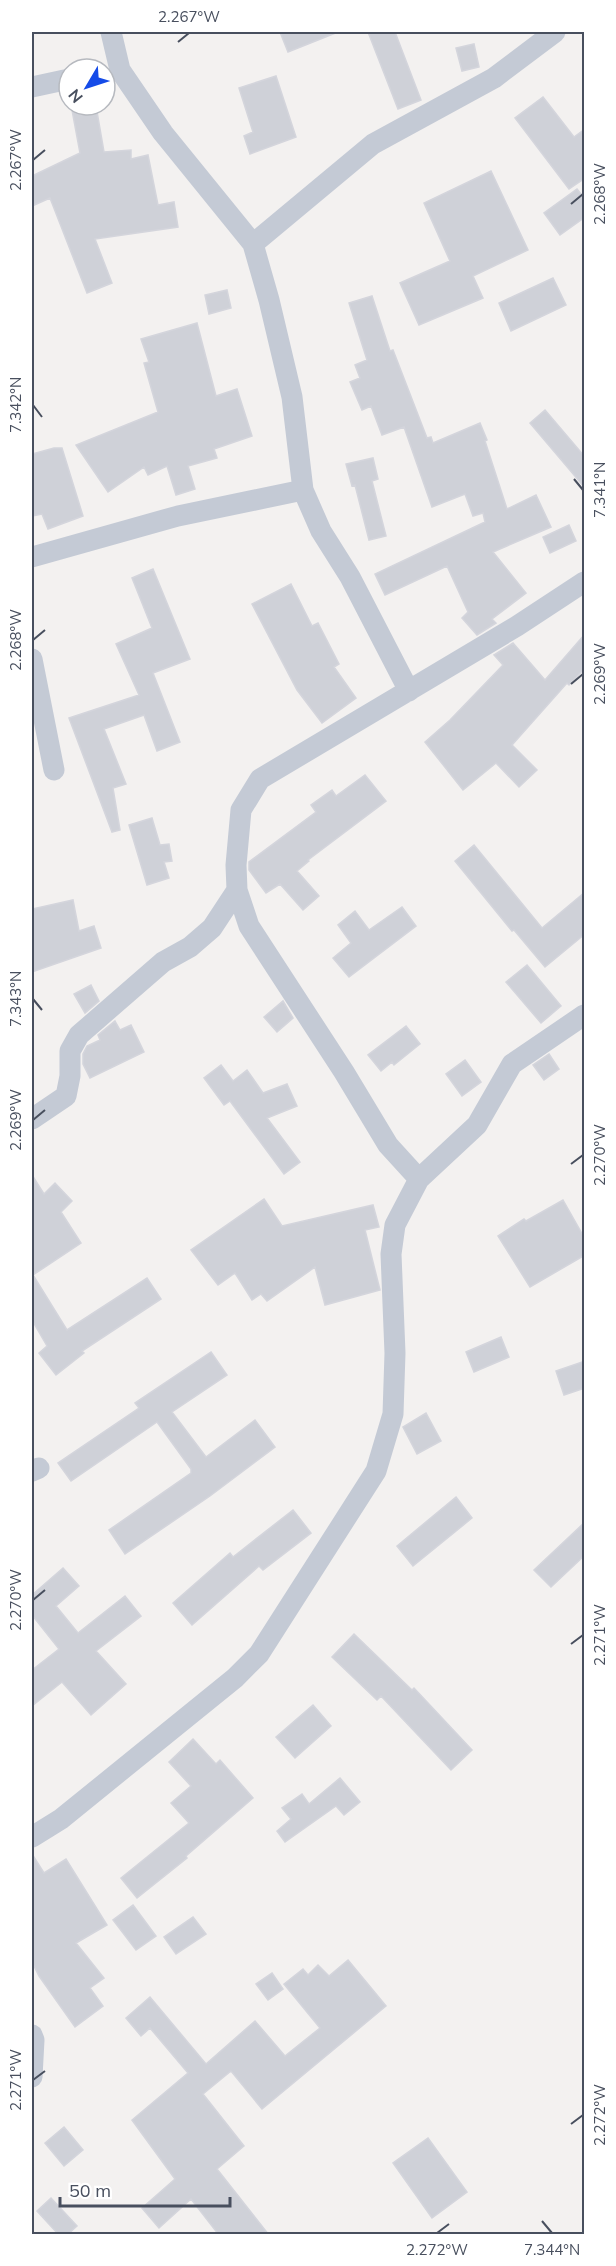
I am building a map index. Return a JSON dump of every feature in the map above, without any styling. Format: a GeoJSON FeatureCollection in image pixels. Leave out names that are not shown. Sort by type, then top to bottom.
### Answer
{"type":"FeatureCollection","features":[{"type":"Feature","properties":{"kind":"street"},"geometry":{"type":"LineString","coordinates":[[111,32],[112,57]]}},
{"type":"Feature","properties":{"kind":"street"},"geometry":{"type":"LineString","coordinates":[[253,244],[374,144],[494,78],[555,32]]}},
{"type":"Feature","properties":{"kind":"street"},"geometry":{"type":"LineString","coordinates":[[117,76],[253,244],[292,397],[303,490],[321,531],[350,577],[409,691]]}},
{"type":"Feature","properties":{"kind":"street"},"geometry":{"type":"LineString","coordinates":[[32,87],[57,82]]}},
{"type":"Feature","properties":{"kind":"street"},"geometry":{"type":"LineString","coordinates":[[32,557],[178,516],[303,490]]}},
{"type":"Feature","properties":{"kind":"street"},"geometry":{"type":"LineString","coordinates":[[419,1179],[388,1145],[344,1072],[249,926],[237,890],[236,865],[241,810],[260,779],[517,626],[585,582]]}},
{"type":"Feature","properties":{"kind":"street"},"geometry":{"type":"LineString","coordinates":[[32,658],[54,770]]}},
{"type":"Feature","properties":{"kind":"street"},"geometry":{"type":"LineString","coordinates":[[32,1119],[66,1096],[70,1076],[70,1052],[79,1035],[163,962],[190,947],[212,928],[237,890]]}},
{"type":"Feature","properties":{"kind":"street"},"geometry":{"type":"LineString","coordinates":[[32,1837],[70,1812],[235,1678],[259,1654],[376,1471],[393,1414],[395,1353],[391,1254],[395,1225],[419,1179],[477,1125],[512,1064],[585,1015]]}},
{"type":"Feature","properties":{"kind":"street"},"geometry":{"type":"LineString","coordinates":[[32,2035],[34,2040],[32,2077]]}},
{"type":"Feature","properties":{"kind":"building"},"geometry":{"type":"Polygon","coordinates":[[[280,32],[338,32],[288,52],[280,32]]]}},
{"type":"Feature","properties":{"kind":"building"},"geometry":{"type":"Polygon","coordinates":[[[368,32],[395,32],[421,100],[398,109],[368,32]]]}},
{"type":"Feature","properties":{"kind":"building"},"geometry":{"type":"Polygon","coordinates":[[[474,44],[479,67],[462,71],[456,48],[474,44]]]}},
{"type":"Feature","properties":{"kind":"building"},"geometry":{"type":"Polygon","coordinates":[[[276,76],[296,137],[250,154],[244,136],[253,132],[239,88],[276,76]]]}},
{"type":"Feature","properties":{"kind":"building"},"geometry":{"type":"Polygon","coordinates":[[[543,97],[574,137],[585,129],[585,178],[569,189],[515,118],[543,97]]]}},
{"type":"Feature","properties":{"kind":"building"},"geometry":{"type":"Polygon","coordinates":[[[73,117],[98,117],[104,152],[131,150],[131,159],[148,155],[158,205],[174,202],[178,227],[95,239],[112,283],[87,293],[50,198],[32,206],[32,176],[80,153],[73,117]]]}},
{"type":"Feature","properties":{"kind":"building"},"geometry":{"type":"Polygon","coordinates":[[[491,171],[528,250],[473,276],[483,298],[419,325],[400,283],[450,261],[424,203],[491,171]]]}},
{"type":"Feature","properties":{"kind":"building"},"geometry":{"type":"Polygon","coordinates":[[[577,189],[585,199],[585,217],[560,235],[544,213],[577,189]]]}},
{"type":"Feature","properties":{"kind":"building"},"geometry":{"type":"Polygon","coordinates":[[[553,278],[566,305],[511,331],[499,303],[553,278]]]}},
{"type":"Feature","properties":{"kind":"building"},"geometry":{"type":"Polygon","coordinates":[[[227,290],[231,308],[209,314],[205,295],[227,290]]]}},
{"type":"Feature","properties":{"kind":"building"},"geometry":{"type":"Polygon","coordinates":[[[372,296],[390,351],[393,350],[427,438],[431,437],[433,443],[480,423],[507,509],[536,495],[551,527],[493,552],[526,593],[492,619],[496,623],[477,635],[462,618],[468,612],[447,566],[385,595],[375,574],[485,522],[483,513],[473,516],[465,494],[432,507],[404,427],[382,435],[371,406],[362,410],[350,382],[360,378],[355,365],[367,360],[349,303],[372,296]]]}},
{"type":"Feature","properties":{"kind":"building"},"geometry":{"type":"Polygon","coordinates":[[[197,323],[216,396],[237,389],[252,436],[214,449],[217,458],[188,466],[195,489],[176,495],[167,466],[148,475],[144,467],[108,492],[76,445],[158,412],[144,363],[149,362],[141,339],[197,323]]]}},
{"type":"Feature","properties":{"kind":"building"},"geometry":{"type":"Polygon","coordinates":[[[545,410],[585,457],[585,488],[530,423],[545,410]]]}},
{"type":"Feature","properties":{"kind":"building"},"geometry":{"type":"Polygon","coordinates":[[[62,448],[83,516],[48,529],[42,514],[32,516],[32,454],[62,448]]]}},
{"type":"Feature","properties":{"kind":"building"},"geometry":{"type":"Polygon","coordinates":[[[373,458],[378,479],[372,481],[386,536],[369,540],[355,485],[352,486],[346,464],[373,458]]]}},
{"type":"Feature","properties":{"kind":"building"},"geometry":{"type":"Polygon","coordinates":[[[569,525],[576,541],[550,553],[543,537],[569,525]]]}},
{"type":"Feature","properties":{"kind":"building"},"geometry":{"type":"Polygon","coordinates":[[[153,569],[190,659],[153,673],[180,742],[157,751],[144,715],[104,729],[126,784],[113,788],[120,830],[112,832],[69,718],[139,695],[116,644],[152,628],[132,578],[153,569]]]}},
{"type":"Feature","properties":{"kind":"building"},"geometry":{"type":"Polygon","coordinates":[[[291,584],[312,626],[318,623],[339,664],[334,667],[356,698],[322,723],[297,690],[252,604],[291,584]]]}},
{"type":"Feature","properties":{"kind":"building"},"geometry":{"type":"Polygon","coordinates":[[[585,634],[585,668],[569,685],[567,683],[512,745],[537,770],[519,787],[496,763],[463,790],[425,742],[450,720],[503,665],[494,655],[513,643],[545,680],[585,634]]]}},
{"type":"Feature","properties":{"kind":"building"},"geometry":{"type":"Polygon","coordinates":[[[365,775],[386,801],[308,860],[297,871],[319,896],[303,910],[280,884],[266,893],[249,870],[249,862],[316,812],[311,805],[332,790],[336,796],[365,775]]]}},
{"type":"Feature","properties":{"kind":"building"},"geometry":{"type":"Polygon","coordinates":[[[152,818],[160,845],[169,844],[172,861],[164,862],[169,878],[147,885],[129,825],[152,818]]]}},
{"type":"Feature","properties":{"kind":"building"},"geometry":{"type":"Polygon","coordinates":[[[474,845],[542,928],[585,892],[585,934],[545,967],[514,930],[512,931],[455,861],[474,845]]]}},
{"type":"Feature","properties":{"kind":"building"},"geometry":{"type":"Polygon","coordinates":[[[73,900],[79,931],[94,926],[101,948],[32,972],[32,909],[73,900]]]}},
{"type":"Feature","properties":{"kind":"building"},"geometry":{"type":"Polygon","coordinates":[[[402,907],[416,926],[349,977],[333,958],[351,943],[338,925],[355,911],[369,930],[402,907]]]}},
{"type":"Feature","properties":{"kind":"building"},"geometry":{"type":"Polygon","coordinates":[[[527,965],[561,1006],[541,1023],[506,982],[527,965]]]}},
{"type":"Feature","properties":{"kind":"building"},"geometry":{"type":"Polygon","coordinates":[[[91,985],[99,1001],[85,1013],[74,994],[91,985]]]}},
{"type":"Feature","properties":{"kind":"building"},"geometry":{"type":"Polygon","coordinates":[[[283,1001],[293,1018],[277,1032],[264,1017],[283,1001]]]}},
{"type":"Feature","properties":{"kind":"building"},"geometry":{"type":"Polygon","coordinates":[[[115,1021],[120,1030],[131,1025],[144,1052],[90,1078],[83,1064],[83,1054],[87,1046],[100,1040],[98,1035],[115,1021]]]}},
{"type":"Feature","properties":{"kind":"building"},"geometry":{"type":"Polygon","coordinates":[[[406,1026],[420,1044],[394,1065],[392,1062],[381,1071],[368,1055],[406,1026]]]}},
{"type":"Feature","properties":{"kind":"building"},"geometry":{"type":"Polygon","coordinates":[[[549,1054],[559,1069],[544,1080],[533,1065],[549,1054]]]}},
{"type":"Feature","properties":{"kind":"building"},"geometry":{"type":"Polygon","coordinates":[[[465,1060],[481,1082],[462,1096],[446,1074],[465,1060]]]}},
{"type":"Feature","properties":{"kind":"building"},"geometry":{"type":"Polygon","coordinates":[[[221,1065],[233,1081],[247,1070],[263,1093],[287,1084],[297,1106],[267,1118],[300,1162],[284,1174],[230,1101],[224,1105],[204,1078],[221,1065]]]}},
{"type":"Feature","properties":{"kind":"building"},"geometry":{"type":"Polygon","coordinates":[[[32,1175],[44,1194],[55,1183],[72,1201],[61,1212],[81,1243],[33,1275],[67,1330],[147,1278],[161,1299],[82,1351],[84,1353],[56,1375],[39,1353],[47,1346],[32,1320],[32,1175]]]}},
{"type":"Feature","properties":{"kind":"building"},"geometry":{"type":"Polygon","coordinates":[[[264,1199],[282,1226],[373,1205],[379,1227],[365,1230],[380,1290],[325,1305],[315,1267],[267,1301],[261,1294],[252,1300],[235,1273],[218,1285],[191,1250],[264,1199]]]}},
{"type":"Feature","properties":{"kind":"building"},"geometry":{"type":"Polygon","coordinates":[[[563,1200],[585,1239],[585,1255],[530,1287],[498,1236],[524,1219],[526,1221],[563,1200]]]}},
{"type":"Feature","properties":{"kind":"building"},"geometry":{"type":"Polygon","coordinates":[[[501,1337],[509,1357],[474,1372],[466,1352],[501,1337]]]}},
{"type":"Feature","properties":{"kind":"building"},"geometry":{"type":"Polygon","coordinates":[[[211,1352],[227,1375],[172,1412],[206,1457],[255,1420],[275,1447],[210,1496],[125,1554],[109,1530],[191,1473],[191,1469],[157,1422],[71,1481],[58,1463],[139,1408],[135,1403],[211,1352]]]}},
{"type":"Feature","properties":{"kind":"building"},"geometry":{"type":"Polygon","coordinates":[[[585,1361],[585,1388],[564,1395],[556,1371],[585,1361]]]}},
{"type":"Feature","properties":{"kind":"building"},"geometry":{"type":"Polygon","coordinates":[[[426,1413],[441,1441],[417,1454],[403,1427],[426,1413]]]}},
{"type":"Feature","properties":{"kind":"building"},"geometry":{"type":"Polygon","coordinates":[[[456,1497],[472,1518],[413,1566],[397,1546],[456,1497]]]}},
{"type":"Feature","properties":{"kind":"building"},"geometry":{"type":"Polygon","coordinates":[[[293,1510],[311,1533],[263,1570],[259,1566],[192,1625],[173,1603],[230,1553],[233,1557],[293,1510]]]}},
{"type":"Feature","properties":{"kind":"building"},"geometry":{"type":"Polygon","coordinates":[[[585,1522],[585,1555],[551,1587],[534,1570],[585,1522]]]}},
{"type":"Feature","properties":{"kind":"building"},"geometry":{"type":"Polygon","coordinates":[[[63,1568],[79,1586],[56,1606],[78,1633],[125,1596],[141,1616],[96,1651],[126,1684],[91,1715],[62,1682],[32,1706],[32,1670],[59,1649],[32,1615],[32,1595],[63,1568]]]}},
{"type":"Feature","properties":{"kind":"building"},"geometry":{"type":"Polygon","coordinates":[[[354,1634],[412,1690],[414,1688],[472,1750],[451,1770],[381,1696],[377,1700],[332,1657],[354,1634]]]}},
{"type":"Feature","properties":{"kind":"building"},"geometry":{"type":"Polygon","coordinates":[[[313,1705],[331,1726],[295,1758],[276,1737],[313,1705]]]}},
{"type":"Feature","properties":{"kind":"building"},"geometry":{"type":"Polygon","coordinates":[[[193,1739],[216,1764],[220,1760],[253,1798],[186,1856],[187,1858],[137,1898],[121,1878],[189,1823],[171,1803],[191,1786],[169,1762],[193,1739]]]}},
{"type":"Feature","properties":{"kind":"building"},"geometry":{"type":"Polygon","coordinates":[[[340,1778],[360,1802],[344,1815],[336,1806],[285,1842],[277,1831],[291,1819],[282,1808],[302,1794],[309,1804],[340,1778]]]}},
{"type":"Feature","properties":{"kind":"building"},"geometry":{"type":"Polygon","coordinates":[[[32,1854],[44,1873],[66,1859],[107,1925],[76,1943],[104,1978],[90,1988],[103,2006],[75,2027],[39,1976],[32,1962],[32,1854]]]}},
{"type":"Feature","properties":{"kind":"building"},"geometry":{"type":"Polygon","coordinates":[[[133,1905],[156,1936],[136,1950],[113,1920],[133,1905]]]}},
{"type":"Feature","properties":{"kind":"building"},"geometry":{"type":"Polygon","coordinates":[[[193,1917],[206,1934],[176,1954],[164,1937],[193,1917]]]}},
{"type":"Feature","properties":{"kind":"building"},"geometry":{"type":"Polygon","coordinates":[[[348,1960],[386,2006],[262,2109],[231,2071],[203,2094],[244,2146],[217,2169],[269,2235],[219,2235],[191,2199],[159,2228],[142,2208],[175,2179],[132,2120],[188,2073],[150,2028],[141,2036],[126,2018],[150,1997],[206,2064],[255,2021],[285,2056],[320,2028],[284,1984],[303,1969],[308,1975],[318,1965],[329,1976],[348,1960]]]}},
{"type":"Feature","properties":{"kind":"building"},"geometry":{"type":"Polygon","coordinates":[[[272,1973],[283,1989],[268,2000],[256,1984],[272,1973]]]}},
{"type":"Feature","properties":{"kind":"building"},"geometry":{"type":"Polygon","coordinates":[[[64,2127],[83,2150],[64,2166],[45,2143],[64,2127]]]}},
{"type":"Feature","properties":{"kind":"building"},"geometry":{"type":"Polygon","coordinates":[[[428,2138],[467,2192],[432,2218],[393,2163],[428,2138]]]}},
{"type":"Feature","properties":{"kind":"building"},"geometry":{"type":"Polygon","coordinates":[[[51,2198],[77,2226],[67,2235],[59,2235],[37,2211],[51,2198]]]}}]}
